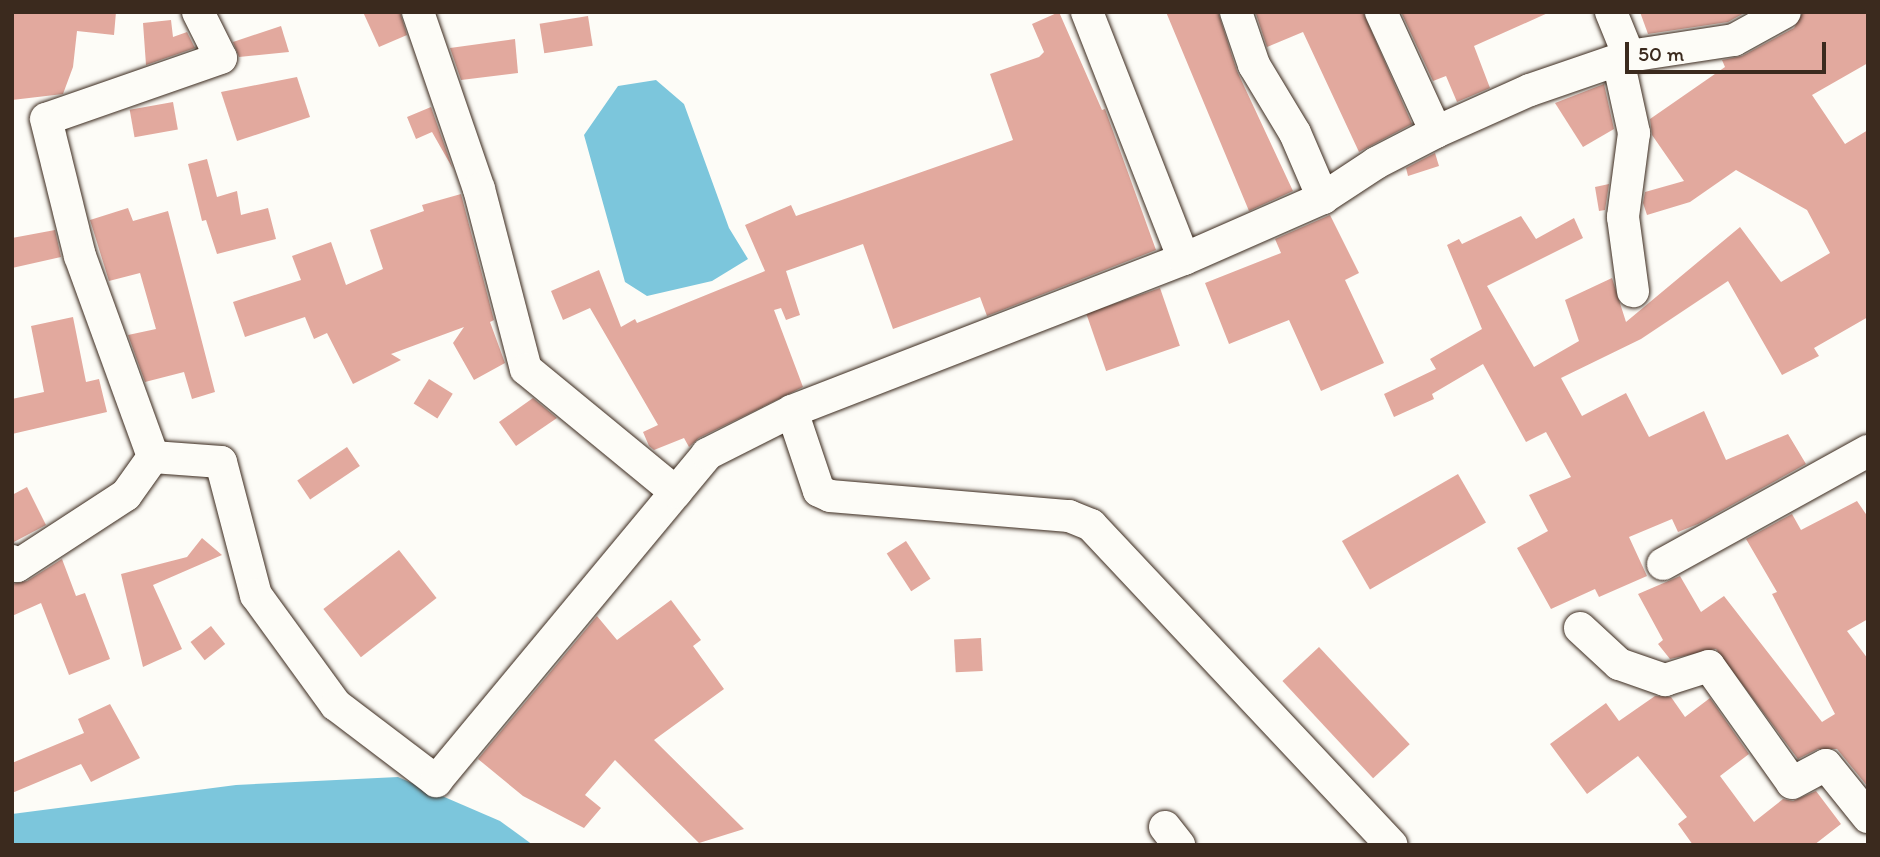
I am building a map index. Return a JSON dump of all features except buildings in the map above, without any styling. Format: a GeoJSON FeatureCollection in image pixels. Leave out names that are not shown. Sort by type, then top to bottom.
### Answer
{"type":"FeatureCollection","features":[{"type":"Feature","properties":{"kind":"street"},"geometry":{"type":"LineString","coordinates":[[153,457],[80,256],[46,120],[221,58],[198,12]]}},
{"type":"Feature","properties":{"kind":"street"},"geometry":{"type":"LineString","coordinates":[[418,12],[479,189],[526,369],[676,492]]}},
{"type":"Feature","properties":{"kind":"street"},"geometry":{"type":"LineString","coordinates":[[1087,12],[1184,259]]}},
{"type":"Feature","properties":{"kind":"street"},"geometry":{"type":"LineString","coordinates":[[1236,12],[1254,65],[1295,133],[1323,198]]}},
{"type":"Feature","properties":{"kind":"street"},"geometry":{"type":"LineString","coordinates":[[1381,12],[1436,132]]}},
{"type":"Feature","properties":{"kind":"street"},"geometry":{"type":"LineString","coordinates":[[1611,12],[1623,58],[1633,133],[1623,217],[1633,291]]}},
{"type":"Feature","properties":{"kind":"street"},"geometry":{"type":"LineString","coordinates":[[153,457],[220,462],[256,595],[336,705],[436,781],[707,454],[792,411],[1184,259],[1323,198],[1376,163],[1436,132],[1530,90],[1623,58],[1734,40],[1785,12]]}},
{"type":"Feature","properties":{"kind":"street"},"geometry":{"type":"LineString","coordinates":[[792,411],[819,491],[830,496],[1069,516],[1091,525],[1392,845]]}},
{"type":"Feature","properties":{"kind":"street"},"geometry":{"type":"LineString","coordinates":[[1663,564],[1868,451]]}},
{"type":"Feature","properties":{"kind":"street"},"geometry":{"type":"LineString","coordinates":[[12,561],[17,566],[126,495],[153,457]]}},
{"type":"Feature","properties":{"kind":"street"},"geometry":{"type":"LineString","coordinates":[[1580,628],[1619,664],[1665,680],[1709,666],[1792,783],[1826,765],[1868,817]]}},
{"type":"Feature","properties":{"kind":"water"},"geometry":{"type":"Polygon","coordinates":[[[656,80],[684,104],[729,228],[748,259],[712,281],[647,296],[625,282],[584,135],[618,86],[656,80]]]}},
{"type":"Feature","properties":{"kind":"water"},"geometry":{"type":"Polygon","coordinates":[[[398,777],[500,821],[533,845],[12,845],[12,814],[236,785],[398,777]]]}}]}
